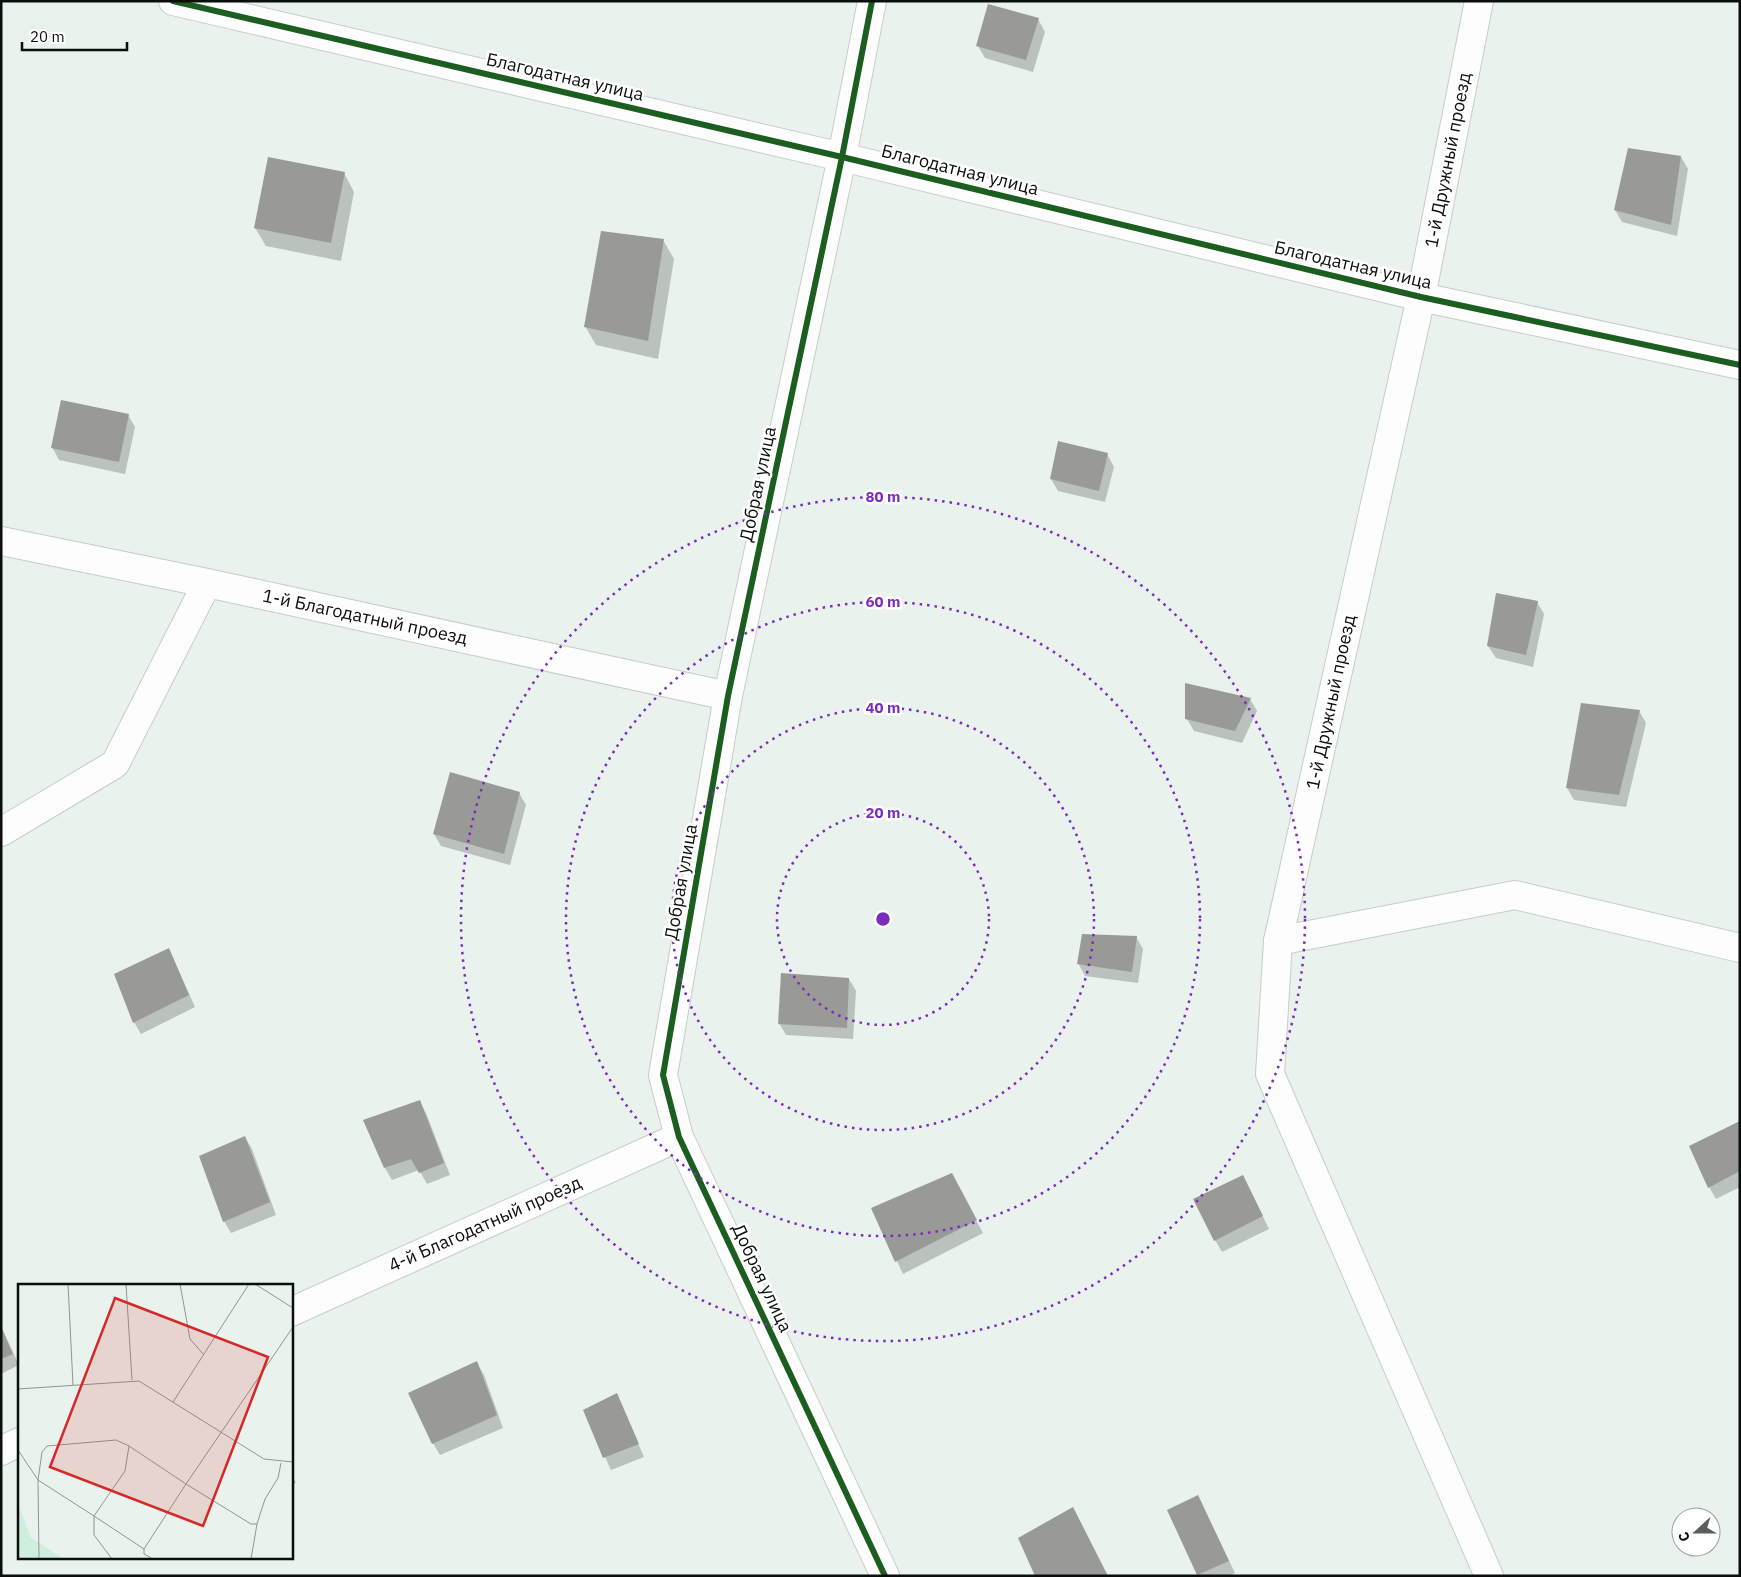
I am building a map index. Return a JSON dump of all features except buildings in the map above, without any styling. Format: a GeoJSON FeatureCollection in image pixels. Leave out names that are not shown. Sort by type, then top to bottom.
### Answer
{"type":"FeatureCollection","features":[{"type":"Feature","properties":{"kind":"street","name":"Благодатная улица"},"geometry":{"type":"LineString","coordinates":[[174,1],[842,157],[1421,297],[1740,365]]}},
{"type":"Feature","properties":{"kind":"street","name":"Добрая улица"},"geometry":{"type":"LineString","coordinates":[[872,1],[842,157],[728,696],[663,1075],[679,1137],[885,1576]]}},
{"type":"Feature","properties":{"kind":"street","name":"1-й Дружный проезд"},"geometry":{"type":"LineString","coordinates":[[1479,1],[1421,297],[1278,941],[1270,1074],[1489,1576]]}},
{"type":"Feature","properties":{"kind":"street","name":"1-й Благодатный проезд"},"geometry":{"type":"LineString","coordinates":[[1,541],[207,583],[728,696]]}},
{"type":"Feature","properties":{"kind":"street"},"geometry":{"type":"LineString","coordinates":[[1,832],[115,764],[207,583]]}},
{"type":"Feature","properties":{"kind":"street"},"geometry":{"type":"LineString","coordinates":[[1278,941],[1515,895],[1740,948]]}},
{"type":"Feature","properties":{"kind":"street","name":"4-й Благодатный проезд"},"geometry":{"type":"LineString","coordinates":[[292,1312],[679,1137]]}},
{"type":"Feature","properties":{"kind":"street"},"geometry":{"type":"LineString","coordinates":[[1,1451],[18,1442]]}},
{"type":"Feature","properties":{"kind":"cycle path"},"geometry":{"type":"LineString","coordinates":[[173,1],[842,157],[1421,297],[1740,365]]}},
{"type":"Feature","properties":{"kind":"cycle path"},"geometry":{"type":"LineString","coordinates":[[872,1],[842,157],[728,696],[663,1075],[679,1137],[885,1576]]}}]}
